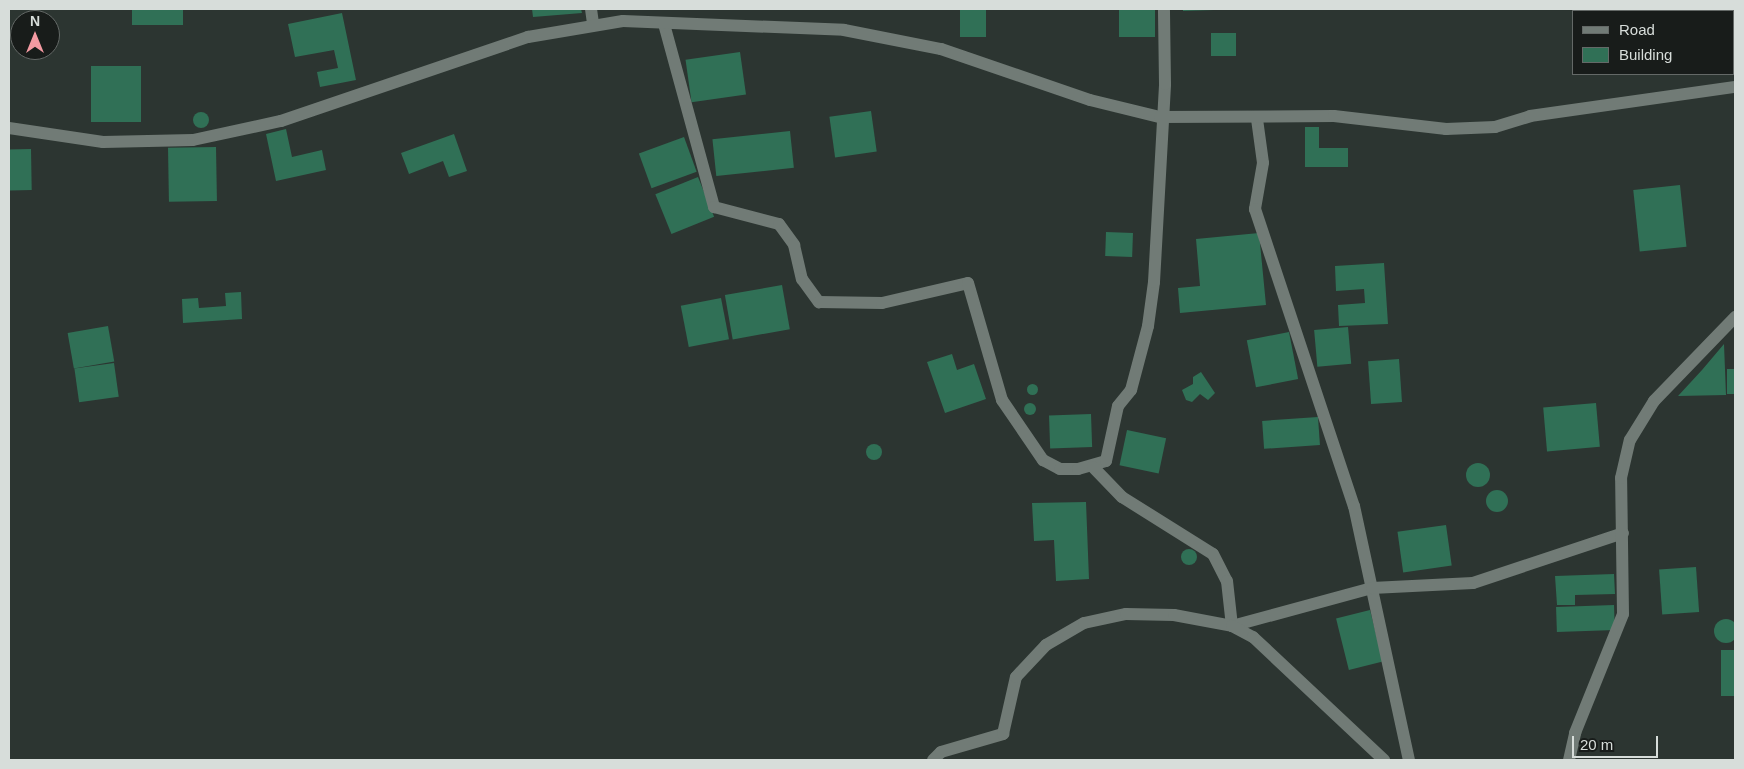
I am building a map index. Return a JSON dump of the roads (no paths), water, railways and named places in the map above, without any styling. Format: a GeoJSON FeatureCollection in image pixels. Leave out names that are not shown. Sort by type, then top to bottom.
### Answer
{"type":"FeatureCollection","features":[{"type":"Feature","properties":{"kind":"street"},"geometry":{"type":"LineString","coordinates":[[591,9],[593,24]]}},
{"type":"Feature","properties":{"kind":"street"},"geometry":{"type":"LineString","coordinates":[[664,24],[714,207],[779,224],[794,245],[802,280],[819,302],[882,303],[968,283],[1002,400],[1043,460],[1060,469],[1094,467],[1106,461],[1118,406],[1131,390],[1148,326],[1154,282],[1160,117],[1165,84],[1164,9]]}},
{"type":"Feature","properties":{"kind":"street"},"geometry":{"type":"LineString","coordinates":[[9,128],[103,142],[193,140],[282,121],[528,37],[593,24],[790,26],[854,32],[941,49],[1090,100],[1160,117],[1257,119],[1334,116],[1446,130],[1495,127],[1530,116],[1735,87]]}},
{"type":"Feature","properties":{"kind":"street"},"geometry":{"type":"LineString","coordinates":[[1257,119],[1263,163],[1255,209],[1354,506],[1409,760]]}},
{"type":"Feature","properties":{"kind":"street"},"geometry":{"type":"LineString","coordinates":[[1569,760],[1576,733],[1623,614],[1621,478],[1630,440],[1654,401],[1735,317]]}},
{"type":"Feature","properties":{"kind":"street"},"geometry":{"type":"LineString","coordinates":[[1094,467],[1122,497],[1214,554],[1228,581],[1232,626]]}},
{"type":"Feature","properties":{"kind":"street"},"geometry":{"type":"LineString","coordinates":[[1232,626],[1372,588],[1473,583],[1623,533]]}},
{"type":"Feature","properties":{"kind":"street"},"geometry":{"type":"LineString","coordinates":[[933,760],[941,752],[1003,734],[1016,677],[1046,645],[1084,623],[1126,614],[1165,615],[1232,626],[1271,652],[1384,760]]}}]}
